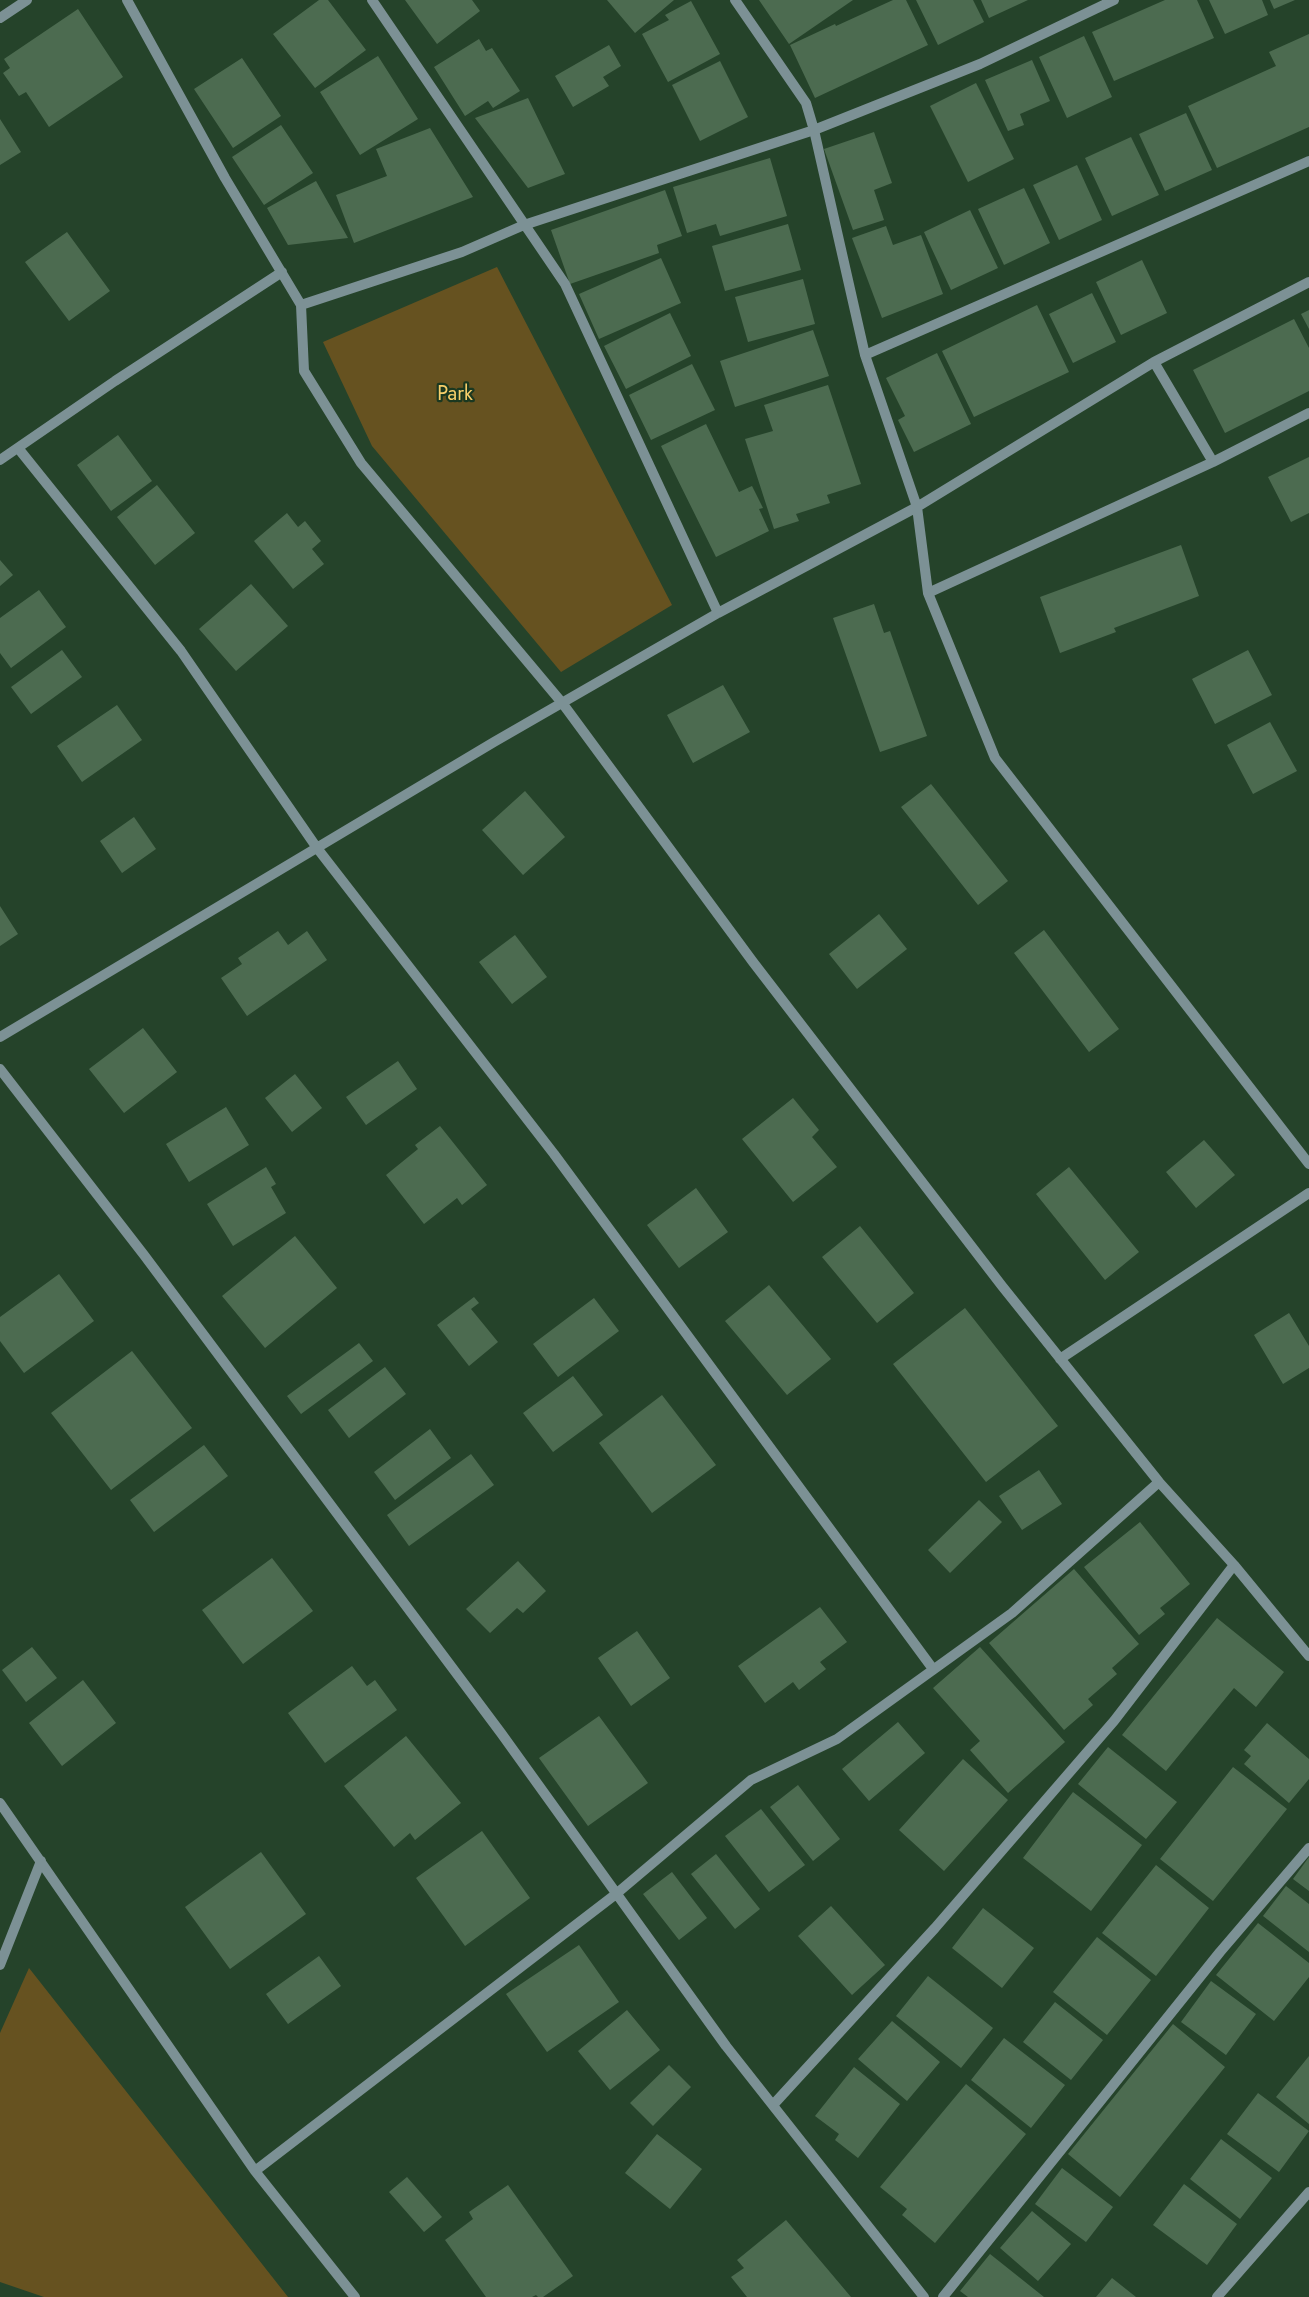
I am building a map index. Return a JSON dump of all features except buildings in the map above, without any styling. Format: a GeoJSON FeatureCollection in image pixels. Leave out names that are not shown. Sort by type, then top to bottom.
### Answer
{"type":"FeatureCollection","features":[{"type":"Feature","properties":{"kind":"street"},"geometry":{"type":"LineString","coordinates":[[0,18],[27,0]]}},
{"type":"Feature","properties":{"kind":"street"},"geometry":{"type":"LineString","coordinates":[[127,0],[225,178],[301,305],[304,371],[361,463],[563,704],[753,962],[1060,1359],[1159,1482],[1234,1565],[1309,1656]]}},
{"type":"Feature","properties":{"kind":"street"},"geometry":{"type":"LineString","coordinates":[[372,0],[565,284],[718,614]]}},
{"type":"Feature","properties":{"kind":"street"},"geometry":{"type":"LineString","coordinates":[[735,0],[806,104],[814,130],[865,355],[917,507],[928,593],[995,758],[1309,1164]]}},
{"type":"Feature","properties":{"kind":"street"},"geometry":{"type":"LineString","coordinates":[[301,305],[462,252],[524,225],[814,130],[980,64],[1114,0]]}},
{"type":"Feature","properties":{"kind":"street"},"geometry":{"type":"LineString","coordinates":[[865,355],[1309,161]]}},
{"type":"Feature","properties":{"kind":"street"},"geometry":{"type":"LineString","coordinates":[[0,460],[115,381],[282,272]]}},
{"type":"Feature","properties":{"kind":"street"},"geometry":{"type":"LineString","coordinates":[[0,1037],[494,742],[718,614],[917,507],[1154,362],[1309,282]]}},
{"type":"Feature","properties":{"kind":"street"},"geometry":{"type":"LineString","coordinates":[[1154,362],[1213,462]]}},
{"type":"Feature","properties":{"kind":"street"},"geometry":{"type":"LineString","coordinates":[[928,593],[1213,462],[1309,413]]}},
{"type":"Feature","properties":{"kind":"street"},"geometry":{"type":"LineString","coordinates":[[18,448],[181,651],[317,848],[554,1154],[933,1669]]}},
{"type":"Feature","properties":{"kind":"street"},"geometry":{"type":"LineString","coordinates":[[0,1069],[144,1255],[495,1725],[726,2046],[924,2297]]}},
{"type":"Feature","properties":{"kind":"street"},"geometry":{"type":"LineString","coordinates":[[1060,1359],[1309,1193]]}},
{"type":"Feature","properties":{"kind":"street"},"geometry":{"type":"LineString","coordinates":[[255,2171],[616,1894],[751,1780],[836,1739],[1012,1613],[1159,1482]]}},
{"type":"Feature","properties":{"kind":"street"},"geometry":{"type":"LineString","coordinates":[[773,2106],[935,1928],[1114,1721],[1234,1565]]}},
{"type":"Feature","properties":{"kind":"street"},"geometry":{"type":"LineString","coordinates":[[0,1803],[255,2171],[355,2297]]}},
{"type":"Feature","properties":{"kind":"street"},"geometry":{"type":"LineString","coordinates":[[943,2297],[1220,1952],[1309,1848]]}},
{"type":"Feature","properties":{"kind":"street"},"geometry":{"type":"LineString","coordinates":[[0,1965],[41,1861]]}},
{"type":"Feature","properties":{"kind":"street"},"geometry":{"type":"LineString","coordinates":[[1217,2297],[1309,2192]]}},
{"type":"Feature","properties":{"kind":"green space","name":"Park"},"geometry":{"type":"Polygon","coordinates":[[[497,267],[672,605],[561,672],[372,446],[323,342],[497,267]]]}},
{"type":"Feature","properties":{"kind":"green space"},"geometry":{"type":"Polygon","coordinates":[[[29,1968],[288,2297],[44,2297],[0,2282],[0,2033],[29,1968]]]}}]}
